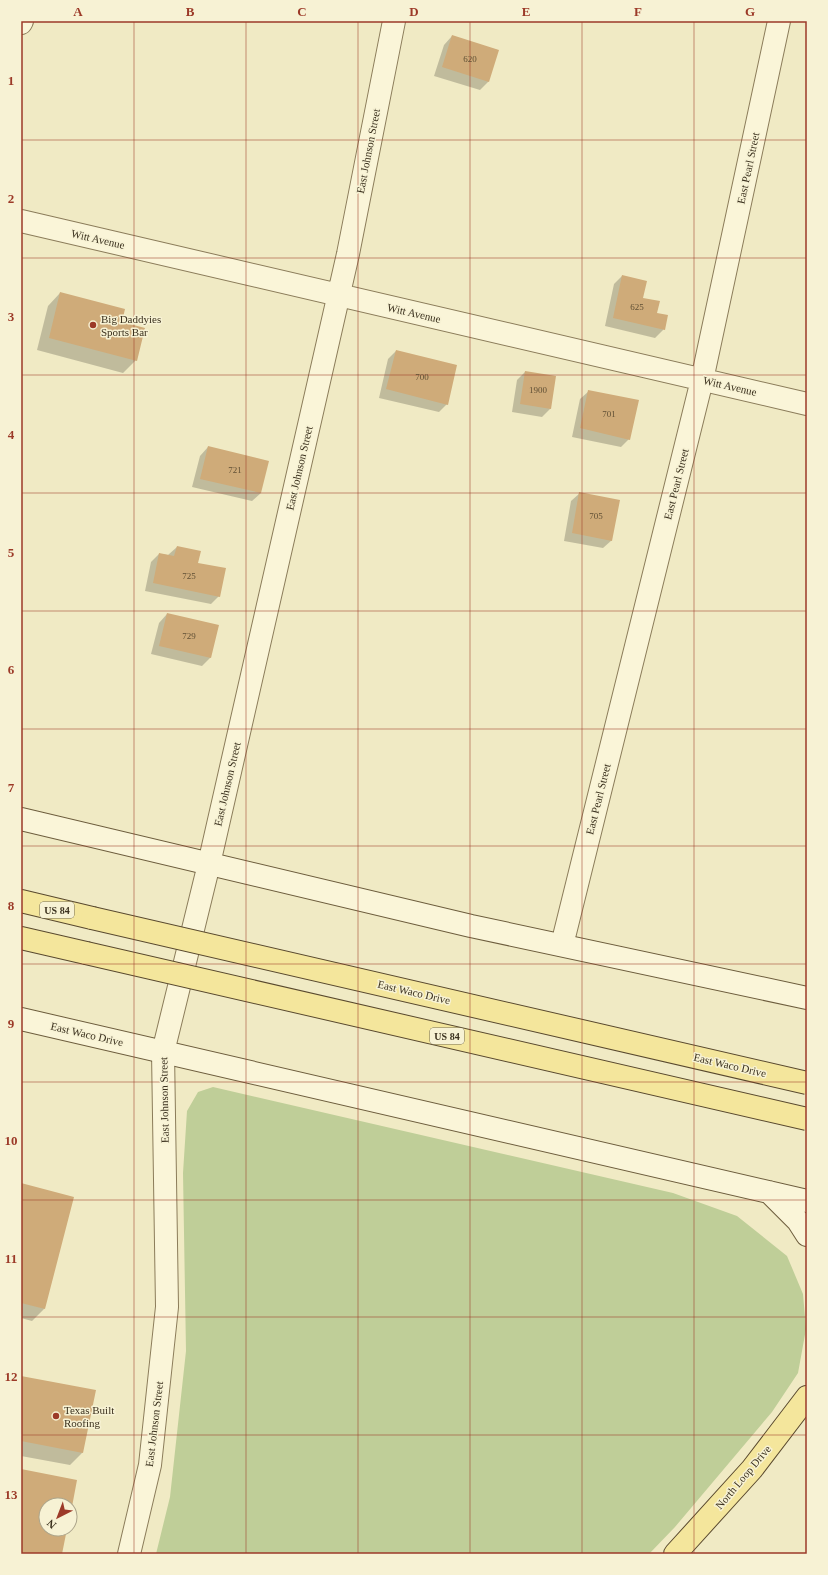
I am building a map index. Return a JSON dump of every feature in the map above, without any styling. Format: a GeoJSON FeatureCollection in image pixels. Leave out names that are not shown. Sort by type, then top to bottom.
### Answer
{"type":"FeatureCollection","features":[{"type":"Feature","properties":{"kind":"main road","name":"East Waco Drive"},"geometry":{"type":"LineString","coordinates":[[21,901],[807,1083]]}},
{"type":"Feature","properties":{"kind":"main road","name":"US 84"},"geometry":{"type":"LineString","coordinates":[[21,938],[807,1119]]}},
{"type":"Feature","properties":{"kind":"main road","name":"North Loop Drive"},"geometry":{"type":"LineString","coordinates":[[675,1554],[752,1469],[807,1397]]}},
{"type":"Feature","properties":{"kind":"street","name":"East Johnson Street"},"geometry":{"type":"LineString","coordinates":[[130,1554],[150,1465],[167,1307],[163,1052],[209,864],[338,295],[394,21]]}},
{"type":"Feature","properties":{"kind":"street","name":"East Pearl Street"},"geometry":{"type":"LineString","coordinates":[[562,945],[702,380],[779,21]]}},
{"type":"Feature","properties":{"kind":"street","name":"Witt Avenue"},"geometry":{"type":"LineString","coordinates":[[21,221],[807,404]]}},
{"type":"Feature","properties":{"kind":"street"},"geometry":{"type":"LineString","coordinates":[[21,819],[471,926],[807,998]]}},
{"type":"Feature","properties":{"kind":"street","name":"East Waco Drive"},"geometry":{"type":"LineString","coordinates":[[21,1019],[807,1201]]}},
{"type":"Feature","properties":{"kind":"street"},"geometry":{"type":"LineString","coordinates":[[769,1192],[798,1221],[807,1235]]}},
{"type":"Feature","properties":{"kind":"green space"},"geometry":{"type":"Polygon","coordinates":[[[213,1087],[673,1193],[737,1216],[787,1256],[803,1294],[806,1329],[798,1373],[772,1412],[675,1527],[649,1554],[156,1554],[170,1497],[186,1351],[183,1173],[187,1111],[198,1092],[213,1087]]]}},
{"type":"Feature","properties":{"kind":"building"},"geometry":{"type":"Polygon","coordinates":[[[452,35],[499,50],[489,82],[442,67],[452,35]]]}},
{"type":"Feature","properties":{"kind":"building"},"geometry":{"type":"Polygon","coordinates":[[[622,275],[647,281],[643,298],[660,301],[657,313],[668,315],[665,330],[613,318],[622,275]]]}},
{"type":"Feature","properties":{"kind":"building","name":"Big Daddyies Sports Bar"},"geometry":{"type":"Polygon","coordinates":[[[60,292],[125,309],[122,322],[145,328],[137,361],[49,338],[60,292]]]}},
{"type":"Feature","properties":{"kind":"building"},"geometry":{"type":"Polygon","coordinates":[[[396,350],[457,365],[448,405],[386,389],[396,350]]]}},
{"type":"Feature","properties":{"kind":"building"},"geometry":{"type":"Polygon","coordinates":[[[525,371],[556,376],[551,409],[520,404],[525,371]]]}},
{"type":"Feature","properties":{"kind":"building"},"geometry":{"type":"Polygon","coordinates":[[[588,390],[639,400],[630,440],[580,428],[588,390]]]}},
{"type":"Feature","properties":{"kind":"building"},"geometry":{"type":"Polygon","coordinates":[[[208,446],[269,461],[261,493],[200,479],[208,446]]]}},
{"type":"Feature","properties":{"kind":"building"},"geometry":{"type":"Polygon","coordinates":[[[579,492],[620,500],[612,541],[572,533],[579,492]]]}},
{"type":"Feature","properties":{"kind":"building"},"geometry":{"type":"Polygon","coordinates":[[[177,546],[201,551],[198,563],[226,568],[220,597],[153,583],[159,553],[174,556],[177,546]]]}},
{"type":"Feature","properties":{"kind":"building"},"geometry":{"type":"Polygon","coordinates":[[[167,613],[219,625],[211,658],[159,646],[167,613]]]}},
{"type":"Feature","properties":{"kind":"building"},"geometry":{"type":"Polygon","coordinates":[[[21,1183],[74,1197],[45,1309],[21,1303],[21,1183]]]}},
{"type":"Feature","properties":{"kind":"building","name":"Texas Built Roofing"},"geometry":{"type":"Polygon","coordinates":[[[21,1376],[96,1390],[83,1453],[21,1441],[21,1376]]]}},
{"type":"Feature","properties":{"kind":"building"},"geometry":{"type":"Polygon","coordinates":[[[21,1469],[77,1480],[74,1497],[38,1497],[38,1537],[65,1537],[62,1554],[21,1554],[21,1469]]]}},
{"type":"Feature","properties":{"kind":"place","name":"Big Daddyies Sports Bar"},"geometry":{"type":"Point","coordinates":[93,325]}},
{"type":"Feature","properties":{"kind":"place","name":"Texas Built Roofing"},"geometry":{"type":"Point","coordinates":[56,1416]}}]}
